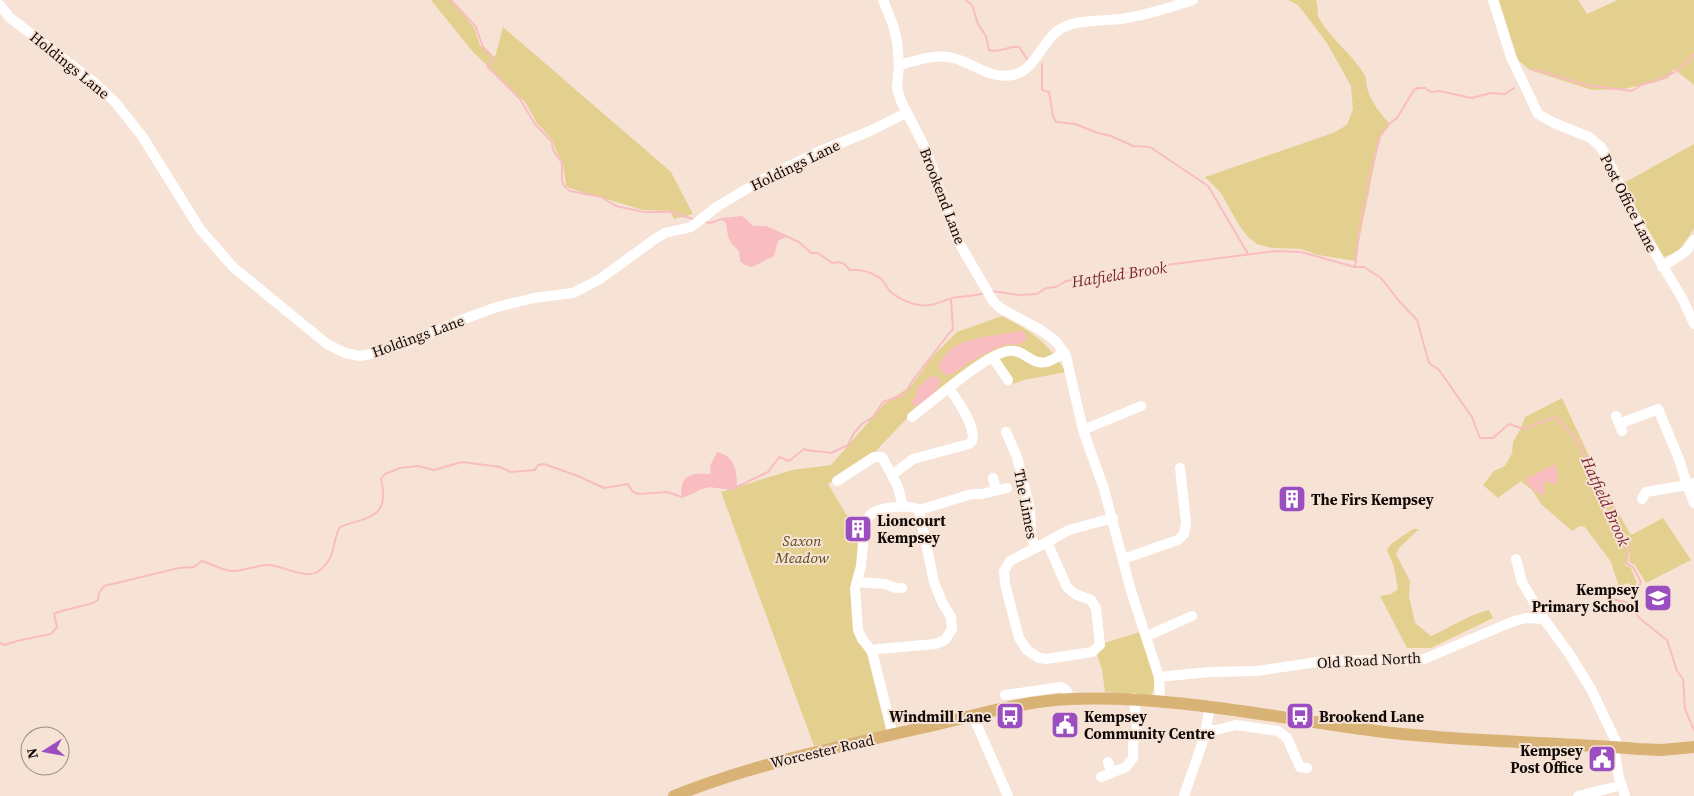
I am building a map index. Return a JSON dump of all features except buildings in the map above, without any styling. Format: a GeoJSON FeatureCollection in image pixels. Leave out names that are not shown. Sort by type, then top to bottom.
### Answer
{"type":"FeatureCollection","features":[{"type":"Feature","properties":{"kind":"main road","name":"Worcester Road"},"geometry":{"type":"LineString","coordinates":[[674,796],[762,766],[973,716],[1039,702],[1069,699],[1134,698],[1386,732],[1497,741],[1662,750],[1694,747]]}},
{"type":"Feature","properties":{"kind":"street","name":"Brookend Lane"},"geometry":{"type":"LineString","coordinates":[[883,0],[897,41],[898,88],[906,113],[927,152],[955,236],[984,288],[1000,308],[1039,329],[1058,344],[1065,353]]}},
{"type":"Feature","properties":{"kind":"street"},"geometry":{"type":"LineString","coordinates":[[899,65],[924,59],[948,57],[997,76],[1014,75],[1027,68],[1054,34],[1065,27],[1077,23],[1127,18],[1193,0]]}},
{"type":"Feature","properties":{"kind":"street","name":"Post Office Lane"},"geometry":{"type":"LineString","coordinates":[[1493,0],[1511,57],[1538,114],[1554,123],[1589,137],[1600,146],[1640,228],[1682,298],[1694,324]]}},
{"type":"Feature","properties":{"kind":"street","name":"Holdings Lane"},"geometry":{"type":"LineString","coordinates":[[0,5],[9,16],[95,83],[114,102],[142,136],[200,229],[233,267],[327,344],[345,354],[353,356],[372,354],[408,343],[464,319],[496,308],[534,298],[560,296],[584,288],[600,279],[664,233],[691,227],[718,206],[760,181],[818,152],[870,131],[906,113]]}},
{"type":"Feature","properties":{"kind":"street"},"geometry":{"type":"LineString","coordinates":[[1662,267],[1686,251],[1694,240]]}},
{"type":"Feature","properties":{"kind":"street"},"geometry":{"type":"LineString","coordinates":[[912,417],[973,369],[1008,350],[1016,351],[1035,362],[1050,361],[1065,353],[1083,430],[1113,518],[1131,591],[1159,676],[1160,701]]}},
{"type":"Feature","properties":{"kind":"street"},"geometry":{"type":"LineString","coordinates":[[997,355],[1008,380]]}},
{"type":"Feature","properties":{"kind":"street"},"geometry":{"type":"LineString","coordinates":[[892,474],[913,458],[968,444],[972,441],[973,431],[949,388]]}},
{"type":"Feature","properties":{"kind":"street"},"geometry":{"type":"LineString","coordinates":[[1619,424],[1657,404],[1690,484],[1694,503]]}},
{"type":"Feature","properties":{"kind":"street"},"geometry":{"type":"LineString","coordinates":[[1083,430],[1142,406]]}},
{"type":"Feature","properties":{"kind":"street","name":"The Limes"},"geometry":{"type":"LineString","coordinates":[[1006,432],[1017,457],[1030,508],[1031,537],[1036,548]]}},
{"type":"Feature","properties":{"kind":"street"},"geometry":{"type":"LineString","coordinates":[[837,481],[876,456],[882,457],[885,459],[892,474],[903,507]]}},
{"type":"Feature","properties":{"kind":"street"},"geometry":{"type":"LineString","coordinates":[[1123,559],[1178,540],[1184,534],[1186,523],[1180,468]]}},
{"type":"Feature","properties":{"kind":"street"},"geometry":{"type":"LineString","coordinates":[[993,478],[996,490]]}},
{"type":"Feature","properties":{"kind":"street"},"geometry":{"type":"LineString","coordinates":[[1642,499],[1646,492],[1690,484]]}},
{"type":"Feature","properties":{"kind":"street"},"geometry":{"type":"LineString","coordinates":[[919,510],[972,494],[982,494],[1007,488]]}},
{"type":"Feature","properties":{"kind":"street"},"geometry":{"type":"LineString","coordinates":[[872,651],[935,644],[945,640],[952,629],[952,617],[942,602],[934,582],[919,510],[915,506],[874,512],[865,521],[861,566],[855,588],[858,630],[862,639],[872,651],[893,735]]}},
{"type":"Feature","properties":{"kind":"street","name":"The Limes"},"geometry":{"type":"LineString","coordinates":[[1047,542],[1068,587],[1075,594],[1091,600],[1096,608],[1100,645],[1092,652],[1046,659],[1039,658],[1027,650],[1019,638],[1004,584],[1004,571],[1010,561],[1070,530],[1113,518]]}},
{"type":"Feature","properties":{"kind":"street"},"geometry":{"type":"LineString","coordinates":[[1516,559],[1522,582],[1544,619],[1570,655],[1591,689],[1617,748],[1625,796]]}},
{"type":"Feature","properties":{"kind":"street"},"geometry":{"type":"LineString","coordinates":[[857,582],[885,584],[902,588]]}},
{"type":"Feature","properties":{"kind":"street"},"geometry":{"type":"LineString","coordinates":[[1147,636],[1192,616]]}},
{"type":"Feature","properties":{"kind":"street","name":"Old Road North"},"geometry":{"type":"LineString","coordinates":[[1159,676],[1257,671],[1331,660],[1402,661],[1424,659],[1514,621],[1526,618],[1544,619]]}},
{"type":"Feature","properties":{"kind":"street"},"geometry":{"type":"LineString","coordinates":[[1005,695],[1061,687],[1065,688],[1069,699]]}},
{"type":"Feature","properties":{"kind":"street"},"geometry":{"type":"LineString","coordinates":[[1101,777],[1126,767],[1133,758],[1133,744],[1137,728],[1134,698]]}},
{"type":"Feature","properties":{"kind":"street"},"geometry":{"type":"LineString","coordinates":[[1184,796],[1206,729],[1210,707]]}},
{"type":"Feature","properties":{"kind":"street"},"geometry":{"type":"LineString","coordinates":[[973,716],[1008,796]]}},
{"type":"Feature","properties":{"kind":"street"},"geometry":{"type":"LineString","coordinates":[[1206,729],[1216,730],[1236,725],[1278,731],[1287,738],[1300,766],[1307,768]]}},
{"type":"Feature","properties":{"kind":"street"},"geometry":{"type":"LineString","coordinates":[[1108,762],[1112,773]]}},
{"type":"Feature","properties":{"kind":"street"},"geometry":{"type":"LineString","coordinates":[[1574,794],[1622,785]]}},
{"type":"Feature","properties":{"kind":"green space"},"geometry":{"type":"Polygon","coordinates":[[[431,0],[452,0],[475,29],[480,45],[495,57],[503,27],[671,172],[693,214],[674,219],[670,211],[643,210],[566,186],[563,163],[553,141],[537,123],[525,102],[473,52],[431,0]]]}},
{"type":"Feature","properties":{"kind":"green space"},"geometry":{"type":"Polygon","coordinates":[[[1288,0],[1316,0],[1319,18],[1366,77],[1368,92],[1373,102],[1389,123],[1380,136],[1355,261],[1318,255],[1301,249],[1272,248],[1257,244],[1248,237],[1239,225],[1221,193],[1205,177],[1333,133],[1347,125],[1353,109],[1351,86],[1327,43],[1298,5],[1288,0]]]}},
{"type":"Feature","properties":{"kind":"green space"},"geometry":{"type":"Polygon","coordinates":[[[1499,0],[1578,0],[1587,14],[1618,0],[1694,0],[1694,85],[1674,69],[1668,78],[1653,83],[1623,89],[1592,90],[1530,70],[1518,60],[1499,0]]]}},
{"type":"Feature","properties":{"kind":"green space"},"geometry":{"type":"Polygon","coordinates":[[[1694,144],[1694,229],[1678,251],[1664,257],[1622,184],[1694,144]]]}},
{"type":"Feature","properties":{"kind":"green space","name":"Saxon Meadow"},"geometry":{"type":"Polygon","coordinates":[[[1002,316],[1022,327],[1046,345],[1066,372],[1013,384],[995,355],[910,415],[873,454],[828,484],[846,514],[859,524],[857,639],[867,654],[886,730],[814,746],[721,492],[792,470],[831,465],[884,404],[911,386],[933,356],[957,332],[1002,316]]]}},
{"type":"Feature","properties":{"kind":"green space"},"geometry":{"type":"Polygon","coordinates":[[[1562,398],[1604,488],[1631,535],[1663,518],[1691,560],[1646,583],[1635,565],[1629,562],[1630,551],[1625,565],[1631,568],[1637,583],[1634,587],[1627,583],[1619,587],[1611,562],[1585,527],[1580,526],[1572,531],[1541,504],[1533,491],[1521,481],[1498,498],[1483,485],[1494,471],[1505,466],[1512,453],[1513,442],[1525,417],[1562,398]]]}},
{"type":"Feature","properties":{"kind":"green space"},"geometry":{"type":"Polygon","coordinates":[[[1413,529],[1419,529],[1399,548],[1396,554],[1410,581],[1409,596],[1415,623],[1431,636],[1482,612],[1489,610],[1493,618],[1431,648],[1407,648],[1380,596],[1391,594],[1398,589],[1394,567],[1387,550],[1391,544],[1413,529]]]}},
{"type":"Feature","properties":{"kind":"green space"},"geometry":{"type":"Polygon","coordinates":[[[1140,632],[1153,673],[1154,689],[1151,695],[1105,692],[1102,669],[1097,655],[1104,643],[1140,632]]]}},
{"type":"Feature","properties":{"kind":"shaded area"},"geometry":{"type":"Polygon","coordinates":[[[742,217],[753,227],[766,227],[786,237],[778,241],[774,256],[752,267],[740,261],[739,251],[731,243],[726,224],[722,219],[742,217]]]}},
{"type":"Feature","properties":{"kind":"shaded area"},"geometry":{"type":"Polygon","coordinates":[[[1023,331],[1027,338],[1022,343],[999,347],[971,361],[952,374],[944,375],[938,366],[945,355],[963,343],[973,339],[1023,331]]]}},
{"type":"Feature","properties":{"kind":"shaded area"},"geometry":{"type":"Polygon","coordinates":[[[931,376],[937,377],[940,381],[937,389],[922,404],[913,406],[912,401],[916,396],[917,388],[931,376]]]}},
{"type":"Feature","properties":{"kind":"shaded area"},"geometry":{"type":"Polygon","coordinates":[[[717,452],[728,457],[734,465],[737,486],[732,489],[709,486],[682,497],[682,484],[688,476],[711,474],[710,466],[717,452]]]}},
{"type":"Feature","properties":{"kind":"shaded area"},"geometry":{"type":"Polygon","coordinates":[[[1555,464],[1558,479],[1556,484],[1551,484],[1549,481],[1544,483],[1545,495],[1533,490],[1526,479],[1555,464]]]}},
{"type":"Feature","properties":{"kind":"waterway","name":"Hatfield Brook"},"geometry":{"type":"LineString","coordinates":[[451,0],[476,27],[483,47],[493,60],[487,66],[520,99],[535,124],[552,142],[553,150],[562,163],[562,181],[564,186],[570,191],[601,197],[616,206],[644,212],[670,212],[693,219]]}},
{"type":"Feature","properties":{"kind":"waterway","name":"Hatfield Brook"},"geometry":{"type":"LineString","coordinates":[[965,0],[972,5],[978,24],[986,36],[989,50],[997,51],[1019,47],[1027,59]]}},
{"type":"Feature","properties":{"kind":"waterway"},"geometry":{"type":"LineString","coordinates":[[1533,69],[1586,85],[1632,91],[1641,85],[1656,81],[1675,72],[1694,54]]}},
{"type":"Feature","properties":{"kind":"waterway","name":"Hatfield Brook"},"geometry":{"type":"LineString","coordinates":[[1042,64],[1042,90],[1049,92],[1053,116],[1056,122],[1075,124],[1111,136],[1133,146],[1150,147],[1208,186],[1248,254]]}},
{"type":"Feature","properties":{"kind":"waterway"},"geometry":{"type":"LineString","coordinates":[[1355,267],[1362,210],[1368,192],[1367,187],[1380,137],[1390,123],[1397,118],[1414,90],[1425,88],[1431,92],[1439,91],[1472,98],[1491,93],[1505,94],[1514,88]]}},
{"type":"Feature","properties":{"kind":"waterway","name":"Hatfield Brook"},"geometry":{"type":"LineString","coordinates":[[704,222],[710,223],[722,219],[742,217],[753,227],[766,227],[799,242],[811,253],[818,253],[832,263],[841,262],[850,270],[863,271],[876,276],[895,295],[913,304],[925,306],[953,298],[985,293]]}},
{"type":"Feature","properties":{"kind":"waterway","name":"Hatfield Brook"},"geometry":{"type":"LineString","coordinates":[[991,291],[1019,295],[1037,294],[1046,288],[1056,287],[1066,281],[1131,272],[1158,266],[1276,251],[1301,252],[1355,267],[1364,267],[1381,278],[1417,320],[1429,363],[1439,370],[1472,417],[1480,438],[1493,438],[1509,424],[1524,429],[1552,418],[1557,418],[1576,439],[1584,455],[1597,473],[1602,493],[1614,510],[1612,517],[1623,541],[1628,543],[1627,564],[1633,567],[1641,582],[1637,589],[1626,586],[1610,594],[1612,599],[1629,603],[1639,618],[1667,640],[1677,671],[1683,679],[1685,709],[1694,730]]}},
{"type":"Feature","properties":{"kind":"waterway"},"geometry":{"type":"LineString","coordinates":[[702,488],[709,486],[732,489],[768,472],[779,457],[789,461],[804,449],[831,453],[848,445],[854,433],[862,424],[873,417],[883,402],[905,394],[913,380],[953,329],[951,300]]}},
{"type":"Feature","properties":{"kind":"waterway"},"geometry":{"type":"LineString","coordinates":[[0,643],[4,645],[51,634],[57,627],[54,614],[93,603],[98,600],[99,593],[104,586],[179,568],[194,567],[202,561],[232,571],[270,565],[307,574],[319,571],[329,560],[340,527],[375,514],[383,501],[381,479],[385,474],[400,468],[418,466],[434,470],[462,462],[500,467],[511,472],[535,470],[538,465],[544,464],[604,488],[628,484],[632,491],[638,494],[667,492],[682,497],[696,491]]}},
{"type":"Feature","properties":{"kind":"place","name":"The Firs Kempsey"},"geometry":{"type":"Point","coordinates":[1292,499]}},
{"type":"Feature","properties":{"kind":"place","name":"Lioncourt Kempsey"},"geometry":{"type":"Point","coordinates":[858,529]}},
{"type":"Feature","properties":{"kind":"place","name":"Kempsey Primary School"},"geometry":{"type":"Point","coordinates":[1658,598]}},
{"type":"Feature","properties":{"kind":"place","name":"Windmill Lane"},"geometry":{"type":"Point","coordinates":[1010,716]}},
{"type":"Feature","properties":{"kind":"place","name":"Brookend Lane"},"geometry":{"type":"Point","coordinates":[1300,716]}},
{"type":"Feature","properties":{"kind":"place","name":"Kempsey Community Centre"},"geometry":{"type":"Point","coordinates":[1065,725]}},
{"type":"Feature","properties":{"kind":"place","name":"Kempsey Post Office"},"geometry":{"type":"Point","coordinates":[1602,759]}}]}
